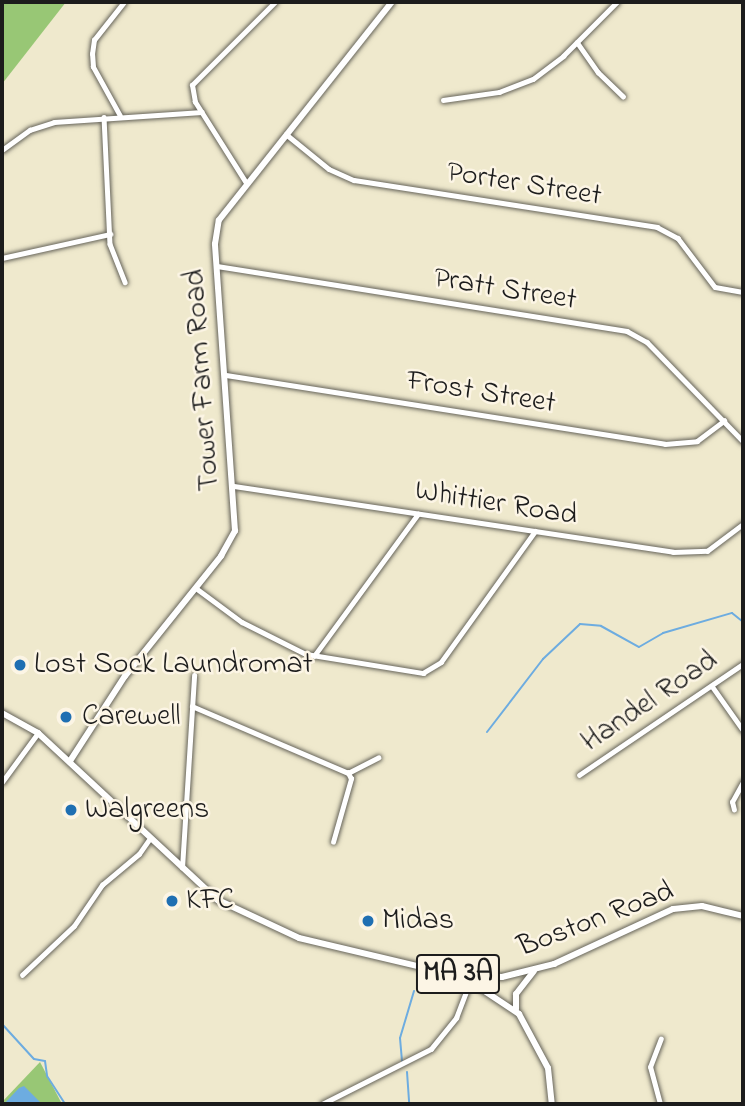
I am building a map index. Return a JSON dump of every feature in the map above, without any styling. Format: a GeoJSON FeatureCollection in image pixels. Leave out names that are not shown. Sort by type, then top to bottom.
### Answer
{"type":"FeatureCollection","features":[{"type":"Feature","properties":{"kind":"street"},"geometry":{"type":"LineString","coordinates":[[120,116],[93,67],[92,54],[94,40],[124,2]]}},
{"type":"Feature","properties":{"kind":"street"},"geometry":{"type":"LineString","coordinates":[[246,183],[193,95],[193,81],[275,2]]}},
{"type":"Feature","properties":{"kind":"street","name":"Tower Farm Road"},"geometry":{"type":"LineString","coordinates":[[70,761],[125,676],[232,539],[234,486],[217,266],[219,220],[285,133],[392,2]]}},
{"type":"Feature","properties":{"kind":"street"},"geometry":{"type":"LineString","coordinates":[[443,100],[516,87],[546,70],[617,2]]}},
{"type":"Feature","properties":{"kind":"street"},"geometry":{"type":"LineString","coordinates":[[577,42],[598,72],[623,96]]}},
{"type":"Feature","properties":{"kind":"street"},"geometry":{"type":"LineString","coordinates":[[2,150],[43,125],[104,117],[202,112]]}},
{"type":"Feature","properties":{"kind":"street"},"geometry":{"type":"LineString","coordinates":[[104,117],[110,234],[114,261],[125,282]]}},
{"type":"Feature","properties":{"kind":"street","name":"Porter Street"},"geometry":{"type":"LineString","coordinates":[[285,133],[344,177],[657,227],[678,238],[716,287],[743,292]]}},
{"type":"Feature","properties":{"kind":"street"},"geometry":{"type":"LineString","coordinates":[[2,258],[110,234]]}},
{"type":"Feature","properties":{"kind":"street","name":"Pratt Street"},"geometry":{"type":"LineString","coordinates":[[217,266],[627,331],[647,342],[743,441]]}},
{"type":"Feature","properties":{"kind":"street","name":"Frost Street"},"geometry":{"type":"LineString","coordinates":[[226,374],[666,444],[697,441],[724,421]]}},
{"type":"Feature","properties":{"kind":"street","name":"Whittier Road"},"geometry":{"type":"LineString","coordinates":[[234,486],[698,553],[722,542],[743,523]]}},
{"type":"Feature","properties":{"kind":"street"},"geometry":{"type":"LineString","coordinates":[[314,656],[418,513]]}},
{"type":"Feature","properties":{"kind":"street"},"geometry":{"type":"LineString","coordinates":[[196,588],[242,622],[314,656],[415,674],[435,668],[535,531]]}},
{"type":"Feature","properties":{"kind":"street","name":"Handel Road"},"geometry":{"type":"LineString","coordinates":[[579,775],[743,664]]}},
{"type":"Feature","properties":{"kind":"street"},"geometry":{"type":"LineString","coordinates":[[181,869],[194,674]]}},
{"type":"Feature","properties":{"kind":"street"},"geometry":{"type":"LineString","coordinates":[[712,686],[743,730]]}},
{"type":"Feature","properties":{"kind":"street"},"geometry":{"type":"LineString","coordinates":[[192,706],[348,773],[351,779],[333,842]]}},
{"type":"Feature","properties":{"kind":"street","name":"Boston Road"},"geometry":{"type":"LineString","coordinates":[[2,713],[38,733],[181,869],[237,913],[281,932],[472,976],[534,971],[673,909],[702,906],[743,916]]}},
{"type":"Feature","properties":{"kind":"street"},"geometry":{"type":"LineString","coordinates":[[2,782],[38,733]]}},
{"type":"Feature","properties":{"kind":"street"},"geometry":{"type":"LineString","coordinates":[[348,773],[378,758]]}},
{"type":"Feature","properties":{"kind":"street"},"geometry":{"type":"LineString","coordinates":[[734,810],[732,802],[743,782]]}},
{"type":"Feature","properties":{"kind":"street"},"geometry":{"type":"LineString","coordinates":[[22,975],[74,926],[102,885],[139,854],[150,838]]}},
{"type":"Feature","properties":{"kind":"street"},"geometry":{"type":"LineString","coordinates":[[534,971],[516,994],[516,1009],[545,1062],[552,1104]]}},
{"type":"Feature","properties":{"kind":"street"},"geometry":{"type":"LineString","coordinates":[[472,976],[480,988],[516,1009]]}},
{"type":"Feature","properties":{"kind":"street"},"geometry":{"type":"LineString","coordinates":[[322,1104],[408,1065],[431,1049],[456,1018],[472,976]]}},
{"type":"Feature","properties":{"kind":"street"},"geometry":{"type":"LineString","coordinates":[[660,1104],[650,1067],[661,1039]]}},
{"type":"Feature","properties":{"kind":"green space"},"geometry":{"type":"Polygon","coordinates":[[[2,2],[66,2],[2,84],[2,2]]]}},
{"type":"Feature","properties":{"kind":"green space"},"geometry":{"type":"Polygon","coordinates":[[[40,1062],[62,1104],[2,1104],[2,1102],[40,1062]]]}},
{"type":"Feature","properties":{"kind":"water"},"geometry":{"type":"Polygon","coordinates":[[[24,1086],[42,1104],[4,1104],[19,1088],[24,1086]]]}},
{"type":"Feature","properties":{"kind":"waterway"},"geometry":{"type":"LineString","coordinates":[[487,732],[543,659],[580,624],[601,626],[639,647],[663,633],[732,613],[743,622]]}},
{"type":"Feature","properties":{"kind":"waterway"},"geometry":{"type":"LineString","coordinates":[[402,1061],[400,1038],[414,991]]}},
{"type":"Feature","properties":{"kind":"waterway"},"geometry":{"type":"LineString","coordinates":[[2,1024],[34,1059],[45,1061],[47,1076],[65,1104]]}},
{"type":"Feature","properties":{"kind":"waterway"},"geometry":{"type":"LineString","coordinates":[[407,1072],[409,1104]]}},
{"type":"Feature","properties":{"kind":"place","name":"Lost Sock Laundromat"},"geometry":{"type":"Point","coordinates":[20,665]}},
{"type":"Feature","properties":{"kind":"place","name":"Carewell"},"geometry":{"type":"Point","coordinates":[66,717]}},
{"type":"Feature","properties":{"kind":"place","name":"Walgreens"},"geometry":{"type":"Point","coordinates":[71,810]}},
{"type":"Feature","properties":{"kind":"place","name":"KFC"},"geometry":{"type":"Point","coordinates":[172,901]}},
{"type":"Feature","properties":{"kind":"place","name":"Midas"},"geometry":{"type":"Point","coordinates":[368,921]}}]}
